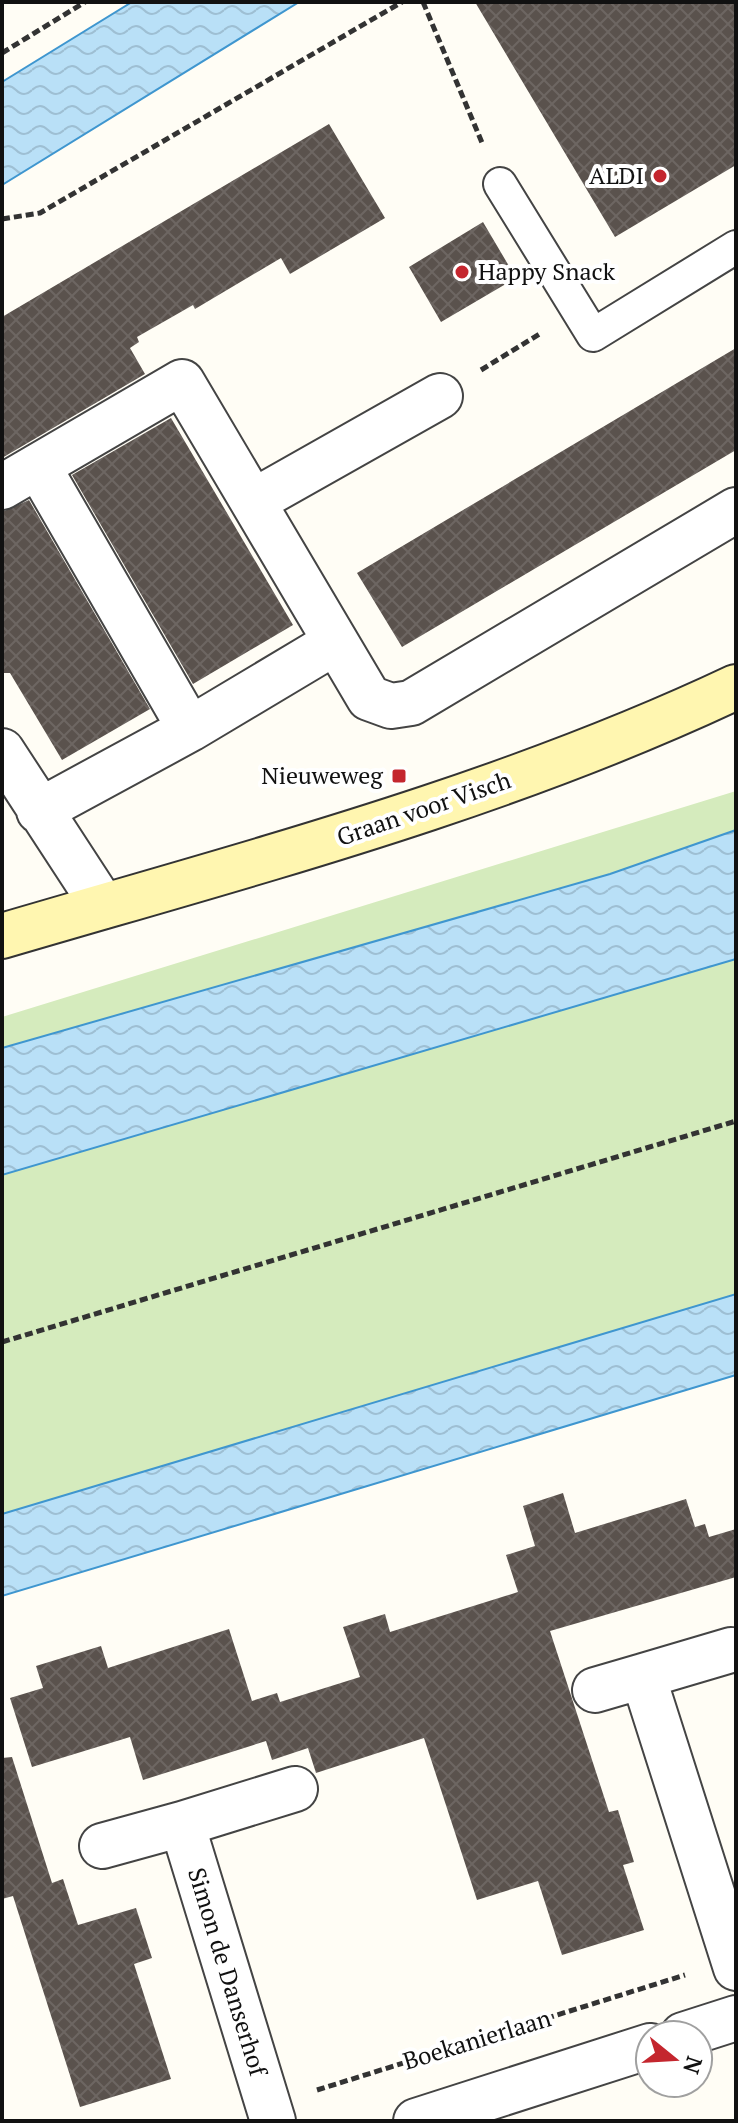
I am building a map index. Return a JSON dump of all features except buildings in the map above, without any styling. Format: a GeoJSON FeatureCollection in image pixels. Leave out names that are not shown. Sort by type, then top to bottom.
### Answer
{"type":"FeatureCollection","features":[{"type":"Feature","properties":{"kind":"street"},"geometry":{"type":"LineString","coordinates":[[190,729],[20,476],[182,382],[369,698],[391,706],[411,703],[736,510]]}},
{"type":"Feature","properties":{"kind":"street"},"geometry":{"type":"LineString","coordinates":[[254,501],[440,396]]}},
{"type":"Feature","properties":{"kind":"street"},"geometry":{"type":"LineString","coordinates":[[39,811],[190,729],[334,643]]}},
{"type":"Feature","properties":{"kind":"street","name":"Graan voor Visch"},"geometry":{"type":"LineString","coordinates":[[2,936],[314,847],[413,814],[653,726],[736,687]]}},
{"type":"Feature","properties":{"kind":"street"},"geometry":{"type":"LineString","coordinates":[[2,751],[103,906]]}},
{"type":"Feature","properties":{"kind":"street"},"geometry":{"type":"LineString","coordinates":[[595,1690],[731,1650]]}},
{"type":"Feature","properties":{"kind":"street"},"geometry":{"type":"LineString","coordinates":[[643,1676],[735,1964]]}},
{"type":"Feature","properties":{"kind":"street"},"geometry":{"type":"LineString","coordinates":[[102,1846],[295,1789]]}},
{"type":"Feature","properties":{"kind":"street","name":"Simon de Danserhof"},"geometry":{"type":"LineString","coordinates":[[182,1824],[270,2113]]}},
{"type":"Feature","properties":{"kind":"street"},"geometry":{"type":"LineString","coordinates":[[714,2025],[736,2018]]}},
{"type":"Feature","properties":{"kind":"street"},"geometry":{"type":"LineString","coordinates":[[416,2121],[634,2051]]}},
{"type":"Feature","properties":{"kind":"lane"},"geometry":{"type":"LineString","coordinates":[[500,184],[593,335],[736,247]]}},
{"type":"Feature","properties":{"kind":"path"},"geometry":{"type":"LineString","coordinates":[[2,53],[85,2]]}},
{"type":"Feature","properties":{"kind":"path"},"geometry":{"type":"LineString","coordinates":[[2,219],[40,213],[402,2]]}},
{"type":"Feature","properties":{"kind":"path"},"geometry":{"type":"LineString","coordinates":[[423,2],[500,184]]}},
{"type":"Feature","properties":{"kind":"path"},"geometry":{"type":"LineString","coordinates":[[440,396],[577,310]]}},
{"type":"Feature","properties":{"kind":"path"},"geometry":{"type":"LineString","coordinates":[[2,1342],[736,1121]]}},
{"type":"Feature","properties":{"kind":"path","name":"Boekanierlaan"},"geometry":{"type":"LineString","coordinates":[[270,2113],[735,1964]]}},
{"type":"Feature","properties":{"kind":"green space"},"geometry":{"type":"Polygon","coordinates":[[[736,791],[736,830],[610,874],[2,1048],[2,1017],[736,791]]]}},
{"type":"Feature","properties":{"kind":"green space"},"geometry":{"type":"Polygon","coordinates":[[[736,959],[736,1294],[2,1514],[2,1175],[736,959]]]}},
{"type":"Feature","properties":{"kind":"water"},"geometry":{"type":"Polygon","coordinates":[[[132,2],[299,2],[2,185],[2,82],[132,2]]]}},
{"type":"Feature","properties":{"kind":"water"},"geometry":{"type":"Polygon","coordinates":[[[736,830],[736,959],[2,1175],[2,1048],[610,874],[736,830]]]}},
{"type":"Feature","properties":{"kind":"water"},"geometry":{"type":"Polygon","coordinates":[[[736,1294],[736,1375],[2,1596],[2,1514],[736,1294]]]}},
{"type":"Feature","properties":{"kind":"place","name":"ALDI"},"geometry":{"type":"Point","coordinates":[660,176]}},
{"type":"Feature","properties":{"kind":"place","name":"Happy Snack"},"geometry":{"type":"Point","coordinates":[462,272]}},
{"type":"Feature","properties":{"kind":"place","name":"Nieuweweg"},"geometry":{"type":"Point","coordinates":[399,776]}}]}
